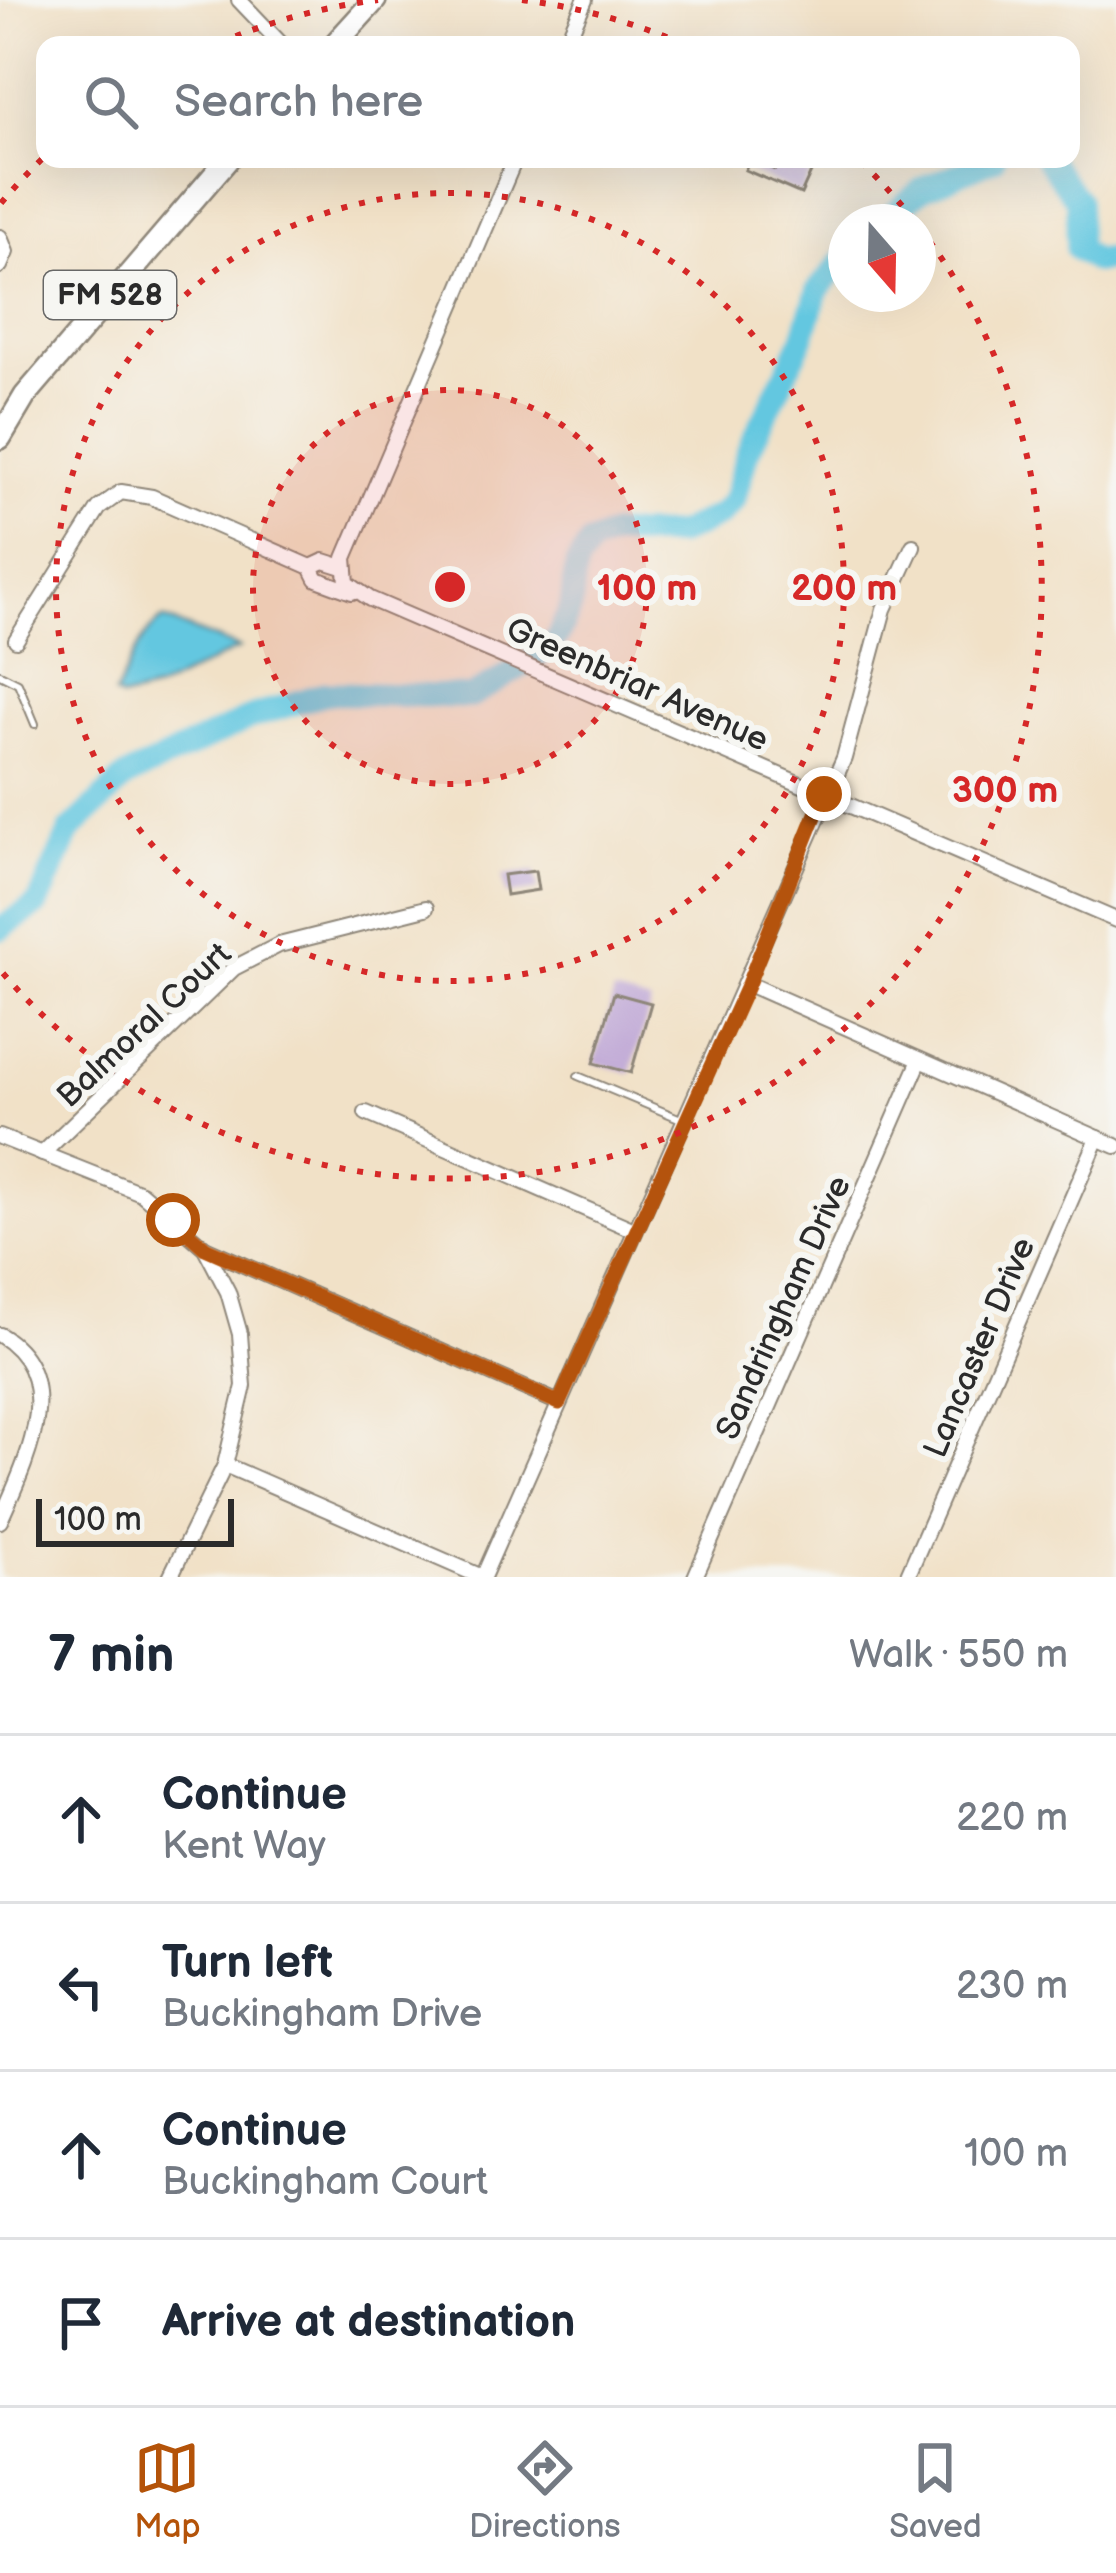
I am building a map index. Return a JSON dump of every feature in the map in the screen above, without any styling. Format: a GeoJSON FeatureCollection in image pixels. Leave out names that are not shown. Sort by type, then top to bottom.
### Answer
{"type":"FeatureCollection","features":[{"type":"Feature","properties":{"kind":"main road"},"geometry":{"type":"LineString","coordinates":[[342,36],[375,0]]}},
{"type":"Feature","properties":{"kind":"main road","name":"FM 528"},"geometry":{"type":"LineString","coordinates":[[0,438],[25,396],[220,168]]}},
{"type":"Feature","properties":{"kind":"street"},"geometry":{"type":"LineString","coordinates":[[239,0],[273,36]]}},
{"type":"Feature","properties":{"kind":"street"},"geometry":{"type":"LineString","coordinates":[[569,36],[585,0]]}},
{"type":"Feature","properties":{"kind":"street"},"geometry":{"type":"LineString","coordinates":[[310,567],[324,561],[343,571],[511,168]]}},
{"type":"Feature","properties":{"kind":"street"},"geometry":{"type":"LineString","coordinates":[[0,237],[6,252],[0,266]]}},
{"type":"Feature","properties":{"kind":"street"},"geometry":{"type":"LineString","coordinates":[[16,640],[99,508],[121,492],[152,497],[310,567],[317,579],[362,595]]}},
{"type":"Feature","properties":{"kind":"street"},"geometry":{"type":"LineString","coordinates":[[224,1465],[482,1577],[748,984],[824,794],[844,758],[884,609],[914,546]]}},
{"type":"Feature","properties":{"kind":"street","name":"Greenbriar Avenue"},"geometry":{"type":"LineString","coordinates":[[343,571],[362,595],[560,676],[1116,920]]}},
{"type":"Feature","properties":{"kind":"street","name":"Balmoral Court"},"geometry":{"type":"LineString","coordinates":[[43,1154],[234,968],[279,945],[426,908]]}},
{"type":"Feature","properties":{"kind":"street"},"geometry":{"type":"LineString","coordinates":[[748,984],[1116,1146]]}},
{"type":"Feature","properties":{"kind":"street","name":"Sandringham Drive"},"geometry":{"type":"LineString","coordinates":[[695,1577],[920,1060]]}},
{"type":"Feature","properties":{"kind":"street"},"geometry":{"type":"LineString","coordinates":[[366,1113],[634,1230]]}},
{"type":"Feature","properties":{"kind":"street"},"geometry":{"type":"LineString","coordinates":[[0,1137],[141,1193],[205,1248],[559,1403]]}},
{"type":"Feature","properties":{"kind":"street","name":"Lancaster Drive"},"geometry":{"type":"LineString","coordinates":[[908,1577],[1098,1138]]}},
{"type":"Feature","properties":{"kind":"street"},"geometry":{"type":"LineString","coordinates":[[170,1577],[224,1465],[244,1387],[240,1334],[228,1292],[205,1248]]}},
{"type":"Feature","properties":{"kind":"street"},"geometry":{"type":"LineString","coordinates":[[0,1335],[24,1353],[41,1414],[0,1521]]}},
{"type":"Feature","properties":{"kind":"lane"},"geometry":{"type":"LineString","coordinates":[[0,674],[18,683],[35,724]]}},
{"type":"Feature","properties":{"kind":"lane"},"geometry":{"type":"LineString","coordinates":[[578,1076],[684,1120]]}},
{"type":"Feature","properties":{"kind":"water"},"geometry":{"type":"Polygon","coordinates":[[[163,619],[239,648],[156,690],[121,699],[115,695],[135,653],[163,619]]]}},
{"type":"Feature","properties":{"kind":"building"},"geometry":{"type":"Polygon","coordinates":[[[802,168],[811,172],[801,194],[745,170],[802,168]]]}},
{"type":"Feature","properties":{"kind":"building"},"geometry":{"type":"Polygon","coordinates":[[[535,871],[538,890],[506,895],[503,875],[535,871]]]}},
{"type":"Feature","properties":{"kind":"building"},"geometry":{"type":"Polygon","coordinates":[[[614,993],[651,1003],[631,1073],[594,1063],[614,993]]]}},
{"type":"Feature","properties":{"kind":"waterway"},"geometry":{"type":"LineString","coordinates":[[904,204],[922,189],[972,168]]}},
{"type":"Feature","properties":{"kind":"waterway"},"geometry":{"type":"LineString","coordinates":[[1054,168],[1078,201],[1077,249],[1095,262],[1116,257]]}},
{"type":"Feature","properties":{"kind":"waterway"},"geometry":{"type":"LineString","coordinates":[[0,929],[38,904],[70,831],[125,778],[252,717],[326,693],[471,697],[537,657],[557,638],[571,607],[576,565],[590,544],[614,535],[677,535],[720,515],[734,500],[747,453],[803,338],[818,290],[828,278]]}},
{"type":"Feature","properties":{"kind":"route"},"geometry":{"type":"LineString","coordinates":[[173,1220],[205,1248],[559,1403],[651,1190],[748,984],[824,794]]}}]}
